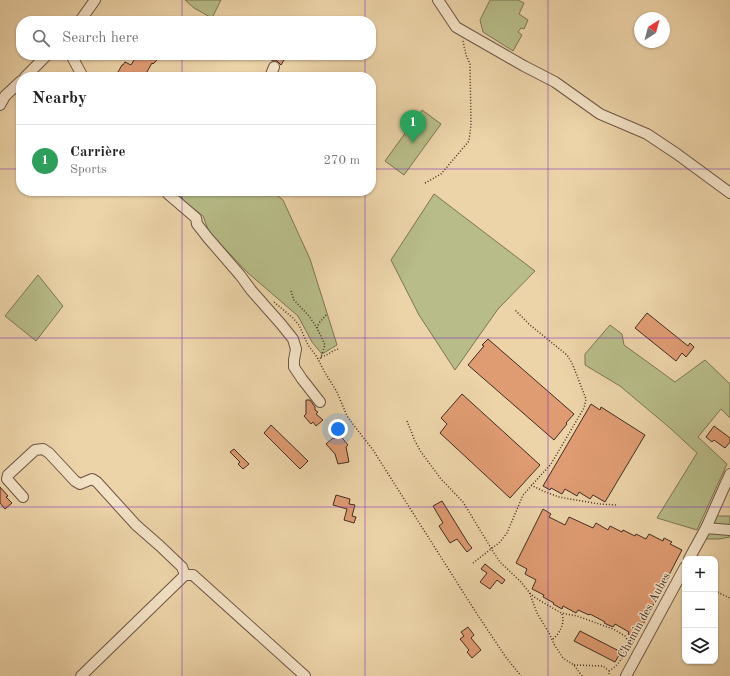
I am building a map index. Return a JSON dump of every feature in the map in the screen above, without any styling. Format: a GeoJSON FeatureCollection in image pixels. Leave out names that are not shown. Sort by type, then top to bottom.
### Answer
{"type":"FeatureCollection","features":[{"type":"Feature","properties":{"kind":"street"},"geometry":{"type":"LineString","coordinates":[[84,16],[95,0]]}},
{"type":"Feature","properties":{"kind":"street"},"geometry":{"type":"LineString","coordinates":[[438,0],[456,27],[524,66],[556,82],[600,114],[647,134],[717,182],[730,193]]}},
{"type":"Feature","properties":{"kind":"street"},"geometry":{"type":"LineString","coordinates":[[30,72],[42,60]]}},
{"type":"Feature","properties":{"kind":"street"},"geometry":{"type":"LineString","coordinates":[[74,60],[80,72]]}},
{"type":"Feature","properties":{"kind":"street"},"geometry":{"type":"LineString","coordinates":[[272,72],[274,67]]}},
{"type":"Feature","properties":{"kind":"street"},"geometry":{"type":"LineString","coordinates":[[0,105],[5,96],[16,86]]}},
{"type":"Feature","properties":{"kind":"street"},"geometry":{"type":"LineString","coordinates":[[170,196],[196,218],[197,224],[208,238],[293,339],[296,349],[294,367],[320,402]]}},
{"type":"Feature","properties":{"kind":"street"},"geometry":{"type":"LineString","coordinates":[[23,497],[7,479],[8,475],[35,450],[42,449],[49,453],[75,481],[80,484],[92,479],[97,482],[136,525],[182,567],[185,574]]}},
{"type":"Feature","properties":{"kind":"street"},"geometry":{"type":"LineString","coordinates":[[691,556],[706,528],[730,474]]}},
{"type":"Feature","properties":{"kind":"street"},"geometry":{"type":"LineString","coordinates":[[706,528],[730,530]]}},
{"type":"Feature","properties":{"kind":"street","name":"Chemin des Aubes"},"geometry":{"type":"LineString","coordinates":[[626,676],[682,573]]}},
{"type":"Feature","properties":{"kind":"street"},"geometry":{"type":"LineString","coordinates":[[82,676],[185,574]]}},
{"type":"Feature","properties":{"kind":"street"},"geometry":{"type":"LineString","coordinates":[[185,574],[193,575],[304,676]]}},
{"type":"Feature","properties":{"kind":"path"},"geometry":{"type":"LineString","coordinates":[[426,182],[441,174],[469,141],[471,124],[470,64],[466,55],[461,30]]}},
{"type":"Feature","properties":{"kind":"path"},"geometry":{"type":"LineString","coordinates":[[291,291],[294,300],[309,316],[325,345],[322,357]]}},
{"type":"Feature","properties":{"kind":"path"},"geometry":{"type":"LineString","coordinates":[[274,302],[299,325],[308,345],[319,360],[337,392],[347,416],[373,450],[477,614],[505,656],[521,676]]}},
{"type":"Feature","properties":{"kind":"path"},"geometry":{"type":"LineString","coordinates":[[473,563],[500,542],[507,533],[523,495],[551,464],[584,408],[586,400],[572,363],[567,355],[530,325],[515,310]]}},
{"type":"Feature","properties":{"kind":"path"},"geometry":{"type":"LineString","coordinates":[[316,328],[327,314]]}},
{"type":"Feature","properties":{"kind":"path"},"geometry":{"type":"LineString","coordinates":[[319,360],[334,350],[339,349]]}},
{"type":"Feature","properties":{"kind":"path"},"geometry":{"type":"LineString","coordinates":[[408,421],[415,441],[421,452],[441,479],[463,502],[500,562],[534,597],[562,613],[577,616],[613,629],[625,636],[628,641],[625,652],[616,667],[609,671]]}},
{"type":"Feature","properties":{"kind":"path"},"geometry":{"type":"LineString","coordinates":[[531,485],[559,497],[599,504],[618,505]]}},
{"type":"Feature","properties":{"kind":"path"},"geometry":{"type":"LineString","coordinates":[[529,592],[537,613],[563,658],[574,665],[582,676]]}},
{"type":"Feature","properties":{"kind":"path"},"geometry":{"type":"LineString","coordinates":[[717,592],[730,598]]}},
{"type":"Feature","properties":{"kind":"path"},"geometry":{"type":"LineString","coordinates":[[552,640],[556,637],[560,630],[563,619],[562,613]]}},
{"type":"Feature","properties":{"kind":"path"},"geometry":{"type":"LineString","coordinates":[[574,665],[603,666],[609,671]]}},
{"type":"Feature","properties":{"kind":"path"},"geometry":{"type":"LineString","coordinates":[[609,671],[609,676]]}},
{"type":"Feature","properties":{"kind":"green space"},"geometry":{"type":"Polygon","coordinates":[[[185,0],[221,0],[213,16],[208,16],[194,8],[185,0]]]}},
{"type":"Feature","properties":{"kind":"green space"},"geometry":{"type":"Polygon","coordinates":[[[490,0],[518,0],[524,3],[519,14],[528,20],[524,29],[521,28],[518,32],[522,35],[513,51],[483,32],[480,20],[490,0]]]}},
{"type":"Feature","properties":{"kind":"green space"},"geometry":{"type":"Polygon","coordinates":[[[422,110],[441,124],[404,175],[385,161],[422,110]]]}},
{"type":"Feature","properties":{"kind":"green space"},"geometry":{"type":"Polygon","coordinates":[[[434,194],[535,271],[498,309],[455,370],[419,315],[391,260],[434,194]]]}},
{"type":"Feature","properties":{"kind":"green space"},"geometry":{"type":"Polygon","coordinates":[[[180,196],[278,196],[283,200],[310,259],[337,345],[322,354],[312,342],[298,316],[248,273],[209,232],[203,216],[184,201],[180,196]]]}},
{"type":"Feature","properties":{"kind":"green space"},"geometry":{"type":"Polygon","coordinates":[[[38,275],[63,306],[36,341],[5,316],[38,275]]]}},
{"type":"Feature","properties":{"kind":"green space"},"geometry":{"type":"Polygon","coordinates":[[[610,325],[622,334],[624,345],[675,382],[705,360],[730,384],[730,418],[721,409],[698,437],[727,464],[697,530],[657,518],[697,453],[620,386],[585,365],[585,354],[610,325]]]}},
{"type":"Feature","properties":{"kind":"green space"},"geometry":{"type":"Polygon","coordinates":[[[714,516],[730,516],[730,537],[703,539],[714,516]]]}},
{"type":"Feature","properties":{"kind":"building"},"geometry":{"type":"Polygon","coordinates":[[[134,60],[157,60],[153,64],[152,63],[147,72],[118,72],[125,62],[131,65],[134,60]]]}},
{"type":"Feature","properties":{"kind":"building"},"geometry":{"type":"Polygon","coordinates":[[[272,60],[284,60],[281,65],[277,61],[272,60]]]}},
{"type":"Feature","properties":{"kind":"building"},"geometry":{"type":"Polygon","coordinates":[[[647,313],[688,346],[690,343],[694,347],[686,357],[682,353],[676,361],[635,328],[647,313]]]}},
{"type":"Feature","properties":{"kind":"building"},"geometry":{"type":"Polygon","coordinates":[[[488,339],[574,414],[554,440],[468,365],[488,339]]]}},
{"type":"Feature","properties":{"kind":"building"},"geometry":{"type":"Polygon","coordinates":[[[462,394],[540,465],[510,498],[440,433],[447,424],[441,418],[462,394]]]}},
{"type":"Feature","properties":{"kind":"building"},"geometry":{"type":"Polygon","coordinates":[[[306,400],[310,400],[315,407],[315,410],[318,412],[316,414],[323,420],[316,426],[313,422],[311,424],[304,416],[306,414],[306,400]]]}},
{"type":"Feature","properties":{"kind":"building"},"geometry":{"type":"Polygon","coordinates":[[[591,404],[600,410],[601,407],[645,435],[605,502],[593,495],[590,499],[579,492],[577,496],[565,489],[562,494],[551,488],[550,490],[543,486],[591,404]]]}},
{"type":"Feature","properties":{"kind":"building"},"geometry":{"type":"Polygon","coordinates":[[[271,425],[308,461],[300,469],[264,433],[271,425]]]}},
{"type":"Feature","properties":{"kind":"building"},"geometry":{"type":"Polygon","coordinates":[[[714,426],[730,438],[730,442],[725,448],[714,440],[712,442],[706,437],[714,426]]]}},
{"type":"Feature","properties":{"kind":"building"},"geometry":{"type":"Polygon","coordinates":[[[339,434],[348,445],[346,447],[349,462],[338,464],[335,454],[326,444],[339,434]]]}},
{"type":"Feature","properties":{"kind":"building"},"geometry":{"type":"Polygon","coordinates":[[[234,449],[249,464],[243,469],[238,464],[240,462],[230,452],[234,449]]]}},
{"type":"Feature","properties":{"kind":"building"},"geometry":{"type":"Polygon","coordinates":[[[0,487],[12,503],[5,509],[0,503],[0,487]]]}},
{"type":"Feature","properties":{"kind":"building"},"geometry":{"type":"Polygon","coordinates":[[[336,495],[350,499],[349,504],[355,505],[352,516],[356,517],[354,523],[344,520],[347,509],[333,505],[336,495]]]}},
{"type":"Feature","properties":{"kind":"building"},"geometry":{"type":"Polygon","coordinates":[[[442,501],[472,548],[467,552],[457,539],[450,543],[439,526],[443,523],[433,506],[442,501]]]}},
{"type":"Feature","properties":{"kind":"building"},"geometry":{"type":"Polygon","coordinates":[[[543,509],[551,514],[549,517],[565,525],[569,517],[593,528],[596,523],[608,530],[610,526],[622,532],[623,530],[635,536],[636,534],[646,539],[649,534],[663,541],[664,538],[672,542],[670,544],[682,550],[636,638],[615,624],[613,627],[590,614],[589,615],[578,610],[576,613],[563,606],[562,609],[543,597],[544,595],[532,589],[536,580],[525,574],[527,569],[516,563],[543,509]]]}},
{"type":"Feature","properties":{"kind":"building"},"geometry":{"type":"Polygon","coordinates":[[[485,564],[505,580],[502,584],[497,580],[490,589],[480,582],[487,573],[481,569],[485,564]]]}},
{"type":"Feature","properties":{"kind":"building"},"geometry":{"type":"Polygon","coordinates":[[[468,627],[474,635],[471,638],[481,650],[472,658],[467,652],[469,650],[460,639],[464,636],[461,632],[468,627]]]}},
{"type":"Feature","properties":{"kind":"building"},"geometry":{"type":"Polygon","coordinates":[[[580,631],[621,652],[615,662],[574,641],[580,631]]]}},
{"type":"Feature","properties":{"kind":"place","name":"Carrière"},"geometry":{"type":"Point","coordinates":[413,143]}}]}
